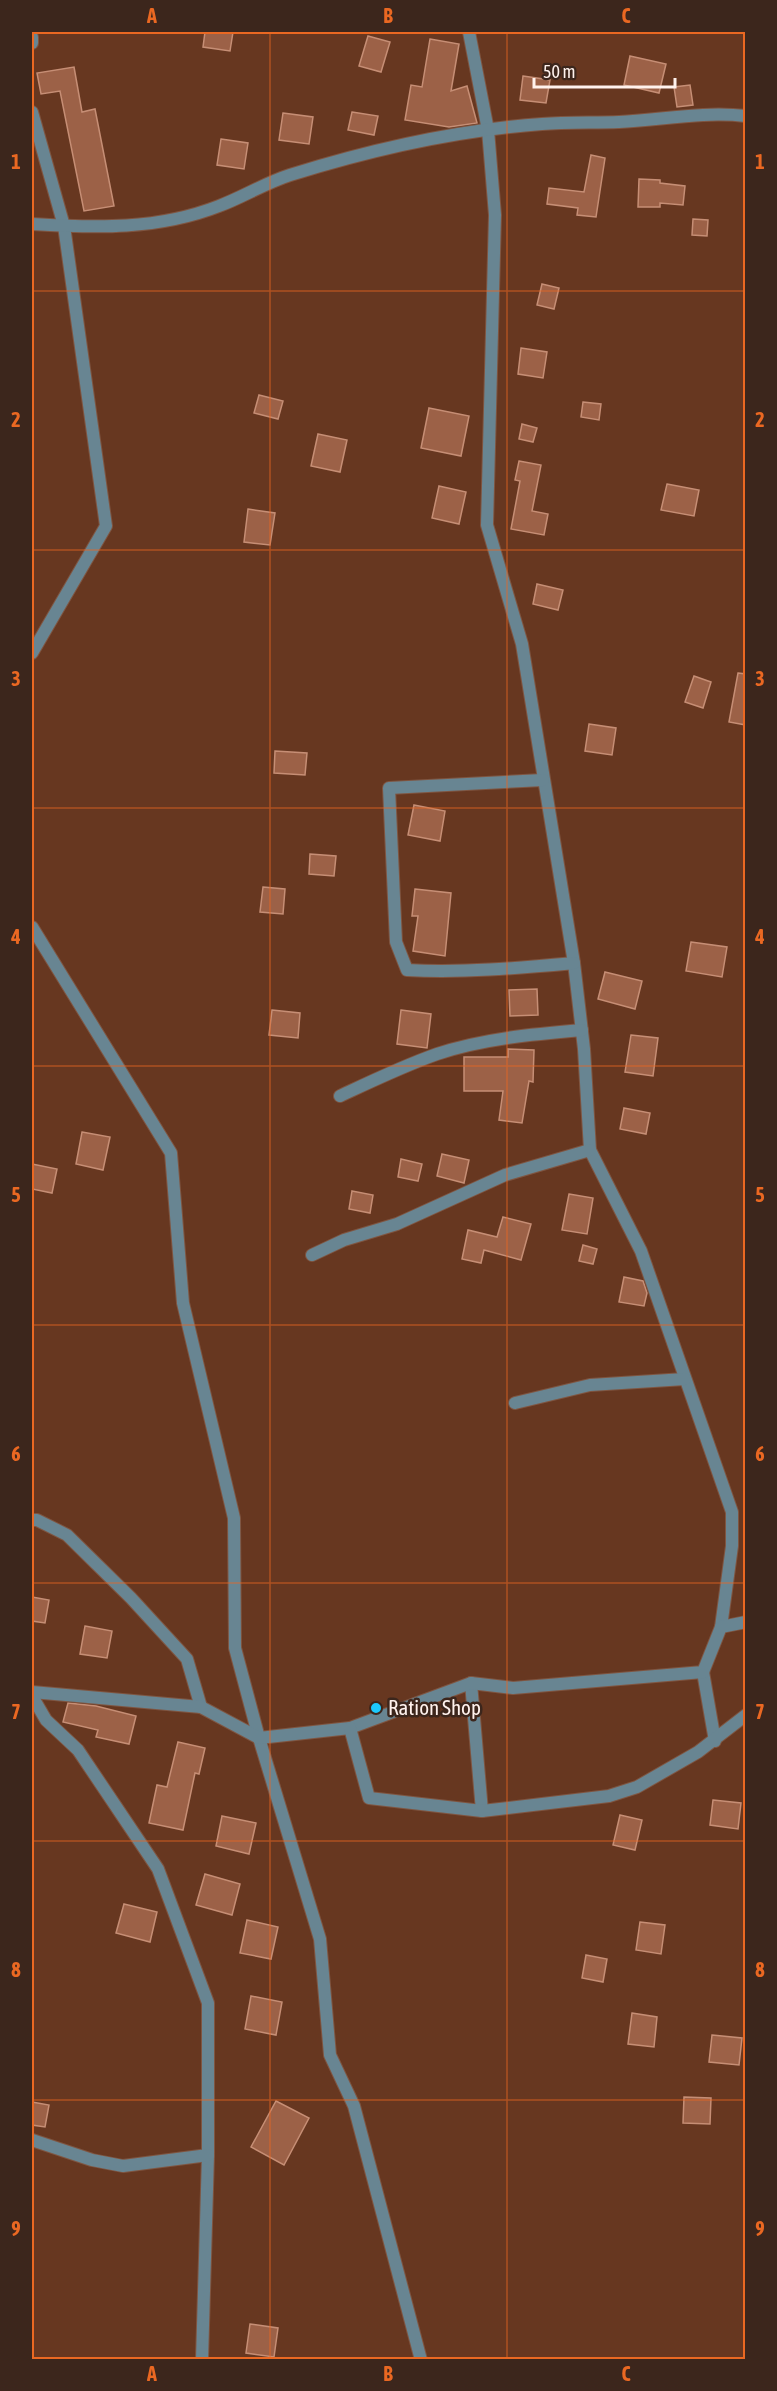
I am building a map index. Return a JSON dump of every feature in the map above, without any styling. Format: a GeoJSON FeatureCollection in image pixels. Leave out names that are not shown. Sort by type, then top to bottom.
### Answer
{"type":"FeatureCollection","features":[{"type":"Feature","properties":{"kind":"street"},"geometry":{"type":"LineString","coordinates":[[469,32],[488,130],[495,215],[487,525],[522,644],[574,963],[582,1030],[590,1150],[641,1251],[732,1512],[732,1546],[721,1627],[703,1672],[715,1741]]}},
{"type":"Feature","properties":{"kind":"street"},"geometry":{"type":"LineString","coordinates":[[32,37],[32,43]]}},
{"type":"Feature","properties":{"kind":"street"},"geometry":{"type":"LineString","coordinates":[[32,112],[64,226],[106,526],[32,653]]}},
{"type":"Feature","properties":{"kind":"street"},"geometry":{"type":"LineString","coordinates":[[32,224],[137,226],[179,218],[218,207],[288,176],[387,149],[488,130],[543,124],[620,122],[722,113],[746,116]]}},
{"type":"Feature","properties":{"kind":"street"},"geometry":{"type":"LineString","coordinates":[[543,780],[389,788],[396,942],[407,970],[491,970],[574,963]]}},
{"type":"Feature","properties":{"kind":"street"},"geometry":{"type":"LineString","coordinates":[[32,927],[171,1153],[183,1304],[234,1518],[235,1648],[259,1738],[320,1939],[330,2055],[354,2106],[421,2360]]}},
{"type":"Feature","properties":{"kind":"street"},"geometry":{"type":"LineString","coordinates":[[340,1096],[439,1053],[535,1034],[582,1030]]}},
{"type":"Feature","properties":{"kind":"street"},"geometry":{"type":"LineString","coordinates":[[312,1255],[344,1240],[397,1224],[505,1175],[590,1150]]}},
{"type":"Feature","properties":{"kind":"street"},"geometry":{"type":"LineString","coordinates":[[515,1403],[590,1385],[685,1379]]}},
{"type":"Feature","properties":{"kind":"street"},"geometry":{"type":"LineString","coordinates":[[32,1520],[37,1520],[67,1535],[187,1659],[201,1707]]}},
{"type":"Feature","properties":{"kind":"street"},"geometry":{"type":"LineString","coordinates":[[721,1627],[746,1622]]}},
{"type":"Feature","properties":{"kind":"street"},"geometry":{"type":"LineString","coordinates":[[32,1694],[201,1707],[259,1738],[350,1728],[471,1683],[513,1688],[703,1672]]}},
{"type":"Feature","properties":{"kind":"street"},"geometry":{"type":"LineString","coordinates":[[471,1683],[482,1811]]}},
{"type":"Feature","properties":{"kind":"street"},"geometry":{"type":"LineString","coordinates":[[32,1694],[46,1720],[78,1749],[158,1869],[208,2003],[208,2155],[202,2360]]}},
{"type":"Feature","properties":{"kind":"street"},"geometry":{"type":"LineString","coordinates":[[350,1728],[369,1798],[482,1811],[609,1796],[637,1787],[715,1741],[746,1715]]}},
{"type":"Feature","properties":{"kind":"street"},"geometry":{"type":"LineString","coordinates":[[32,2140],[92,2160],[123,2166],[208,2155]]}},
{"type":"Feature","properties":{"kind":"building"},"geometry":{"type":"Polygon","coordinates":[[[205,32],[233,32],[230,51],[203,47],[205,32]]]}},
{"type":"Feature","properties":{"kind":"building"},"geometry":{"type":"Polygon","coordinates":[[[368,36],[390,42],[381,72],[359,66],[368,36]]]}},
{"type":"Feature","properties":{"kind":"building"},"geometry":{"type":"Polygon","coordinates":[[[430,39],[459,44],[451,91],[467,86],[477,123],[449,127],[405,120],[411,85],[422,87],[430,39]]]}},
{"type":"Feature","properties":{"kind":"building"},"geometry":{"type":"Polygon","coordinates":[[[630,56],[666,64],[659,93],[624,85],[630,56]]]}},
{"type":"Feature","properties":{"kind":"building"},"geometry":{"type":"Polygon","coordinates":[[[74,67],[82,112],[95,109],[114,206],[84,211],[60,91],[41,94],[37,73],[74,67]]]}},
{"type":"Feature","properties":{"kind":"building"},"geometry":{"type":"Polygon","coordinates":[[[523,76],[550,80],[546,103],[520,100],[523,76]]]}},
{"type":"Feature","properties":{"kind":"building"},"geometry":{"type":"Polygon","coordinates":[[[690,85],[693,105],[677,107],[674,87],[690,85]]]}},
{"type":"Feature","properties":{"kind":"building"},"geometry":{"type":"Polygon","coordinates":[[[352,112],[378,116],[374,135],[348,130],[352,112]]]}},
{"type":"Feature","properties":{"kind":"building"},"geometry":{"type":"Polygon","coordinates":[[[283,113],[313,117],[309,144],[279,140],[283,113]]]}},
{"type":"Feature","properties":{"kind":"building"},"geometry":{"type":"Polygon","coordinates":[[[221,139],[248,143],[244,169],[217,165],[221,139]]]}},
{"type":"Feature","properties":{"kind":"building"},"geometry":{"type":"Polygon","coordinates":[[[591,155],[605,158],[596,217],[577,215],[578,208],[547,204],[549,188],[584,192],[591,155]]]}},
{"type":"Feature","properties":{"kind":"building"},"geometry":{"type":"Polygon","coordinates":[[[639,179],[660,180],[660,183],[685,186],[683,205],[660,203],[660,207],[638,207],[639,179]]]}},
{"type":"Feature","properties":{"kind":"building"},"geometry":{"type":"Polygon","coordinates":[[[693,219],[708,220],[707,236],[692,235],[693,219]]]}},
{"type":"Feature","properties":{"kind":"building"},"geometry":{"type":"Polygon","coordinates":[[[542,284],[559,288],[554,309],[537,305],[542,284]]]}},
{"type":"Feature","properties":{"kind":"building"},"geometry":{"type":"Polygon","coordinates":[[[521,348],[547,352],[543,378],[518,374],[521,348]]]}},
{"type":"Feature","properties":{"kind":"building"},"geometry":{"type":"Polygon","coordinates":[[[259,395],[283,401],[278,419],[254,413],[259,395]]]}},
{"type":"Feature","properties":{"kind":"building"},"geometry":{"type":"Polygon","coordinates":[[[583,402],[601,404],[599,420],[581,417],[583,402]]]}},
{"type":"Feature","properties":{"kind":"building"},"geometry":{"type":"Polygon","coordinates":[[[429,408],[469,416],[461,456],[421,448],[429,408]]]}},
{"type":"Feature","properties":{"kind":"building"},"geometry":{"type":"Polygon","coordinates":[[[522,424],[537,428],[533,442],[519,439],[522,424]]]}},
{"type":"Feature","properties":{"kind":"building"},"geometry":{"type":"Polygon","coordinates":[[[318,434],[347,440],[340,472],[311,466],[318,434]]]}},
{"type":"Feature","properties":{"kind":"building"},"geometry":{"type":"Polygon","coordinates":[[[519,461],[541,465],[532,511],[548,514],[544,535],[511,529],[520,481],[515,480],[519,461]]]}},
{"type":"Feature","properties":{"kind":"building"},"geometry":{"type":"Polygon","coordinates":[[[667,484],[699,490],[694,516],[661,510],[667,484]]]}},
{"type":"Feature","properties":{"kind":"building"},"geometry":{"type":"Polygon","coordinates":[[[439,486],[466,492],[459,524],[432,518],[439,486]]]}},
{"type":"Feature","properties":{"kind":"building"},"geometry":{"type":"Polygon","coordinates":[[[248,509],[275,513],[270,545],[244,542],[248,509]]]}},
{"type":"Feature","properties":{"kind":"building"},"geometry":{"type":"Polygon","coordinates":[[[537,584],[563,590],[558,610],[533,604],[537,584]]]}},
{"type":"Feature","properties":{"kind":"building"},"geometry":{"type":"Polygon","coordinates":[[[738,673],[746,674],[746,725],[729,722],[738,673]]]}},
{"type":"Feature","properties":{"kind":"building"},"geometry":{"type":"Polygon","coordinates":[[[694,676],[711,682],[703,708],[685,702],[694,676]]]}},
{"type":"Feature","properties":{"kind":"building"},"geometry":{"type":"Polygon","coordinates":[[[589,724],[616,728],[612,755],[585,751],[589,724]]]}},
{"type":"Feature","properties":{"kind":"building"},"geometry":{"type":"Polygon","coordinates":[[[275,751],[307,753],[305,775],[274,773],[275,751]]]}},
{"type":"Feature","properties":{"kind":"building"},"geometry":{"type":"Polygon","coordinates":[[[414,805],[445,811],[440,841],[408,835],[414,805]]]}},
{"type":"Feature","properties":{"kind":"building"},"geometry":{"type":"Polygon","coordinates":[[[310,854],[336,856],[334,876],[309,874],[310,854]]]}},
{"type":"Feature","properties":{"kind":"building"},"geometry":{"type":"Polygon","coordinates":[[[263,887],[285,889],[283,914],[260,912],[263,887]]]}},
{"type":"Feature","properties":{"kind":"building"},"geometry":{"type":"Polygon","coordinates":[[[415,889],[451,893],[445,956],[413,951],[418,916],[412,916],[415,889]]]}},
{"type":"Feature","properties":{"kind":"building"},"geometry":{"type":"Polygon","coordinates":[[[691,942],[727,947],[722,977],[686,971],[691,942]]]}},
{"type":"Feature","properties":{"kind":"building"},"geometry":{"type":"Polygon","coordinates":[[[605,972],[642,981],[635,1009],[598,999],[605,972]]]}},
{"type":"Feature","properties":{"kind":"building"},"geometry":{"type":"Polygon","coordinates":[[[537,989],[538,1015],[510,1016],[509,990],[537,989]]]}},
{"type":"Feature","properties":{"kind":"building"},"geometry":{"type":"Polygon","coordinates":[[[272,1010],[300,1013],[298,1038],[269,1035],[272,1010]]]}},
{"type":"Feature","properties":{"kind":"building"},"geometry":{"type":"Polygon","coordinates":[[[401,1010],[431,1014],[427,1048],[397,1044],[401,1010]]]}},
{"type":"Feature","properties":{"kind":"building"},"geometry":{"type":"Polygon","coordinates":[[[631,1035],[658,1038],[653,1076],[625,1072],[631,1035]]]}},
{"type":"Feature","properties":{"kind":"building"},"geometry":{"type":"Polygon","coordinates":[[[508,1049],[534,1050],[533,1082],[529,1081],[522,1123],[499,1120],[503,1091],[464,1091],[464,1057],[508,1057],[508,1049]]]}},
{"type":"Feature","properties":{"kind":"building"},"geometry":{"type":"Polygon","coordinates":[[[624,1108],[650,1113],[646,1134],[620,1129],[624,1108]]]}},
{"type":"Feature","properties":{"kind":"building"},"geometry":{"type":"Polygon","coordinates":[[[82,1132],[110,1137],[103,1170],[76,1164],[82,1132]]]}},
{"type":"Feature","properties":{"kind":"building"},"geometry":{"type":"Polygon","coordinates":[[[442,1154],[469,1160],[464,1183],[437,1176],[442,1154]]]}},
{"type":"Feature","properties":{"kind":"building"},"geometry":{"type":"Polygon","coordinates":[[[401,1159],[422,1164],[418,1181],[398,1177],[401,1159]]]}},
{"type":"Feature","properties":{"kind":"building"},"geometry":{"type":"Polygon","coordinates":[[[32,1164],[57,1169],[52,1193],[32,1189],[32,1164]]]}},
{"type":"Feature","properties":{"kind":"building"},"geometry":{"type":"Polygon","coordinates":[[[352,1191],[373,1195],[370,1213],[349,1209],[352,1191]]]}},
{"type":"Feature","properties":{"kind":"building"},"geometry":{"type":"Polygon","coordinates":[[[569,1194],[593,1198],[587,1234],[562,1230],[569,1194]]]}},
{"type":"Feature","properties":{"kind":"building"},"geometry":{"type":"Polygon","coordinates":[[[503,1217],[531,1224],[521,1260],[484,1250],[481,1263],[462,1259],[468,1230],[497,1237],[503,1217]]]}},
{"type":"Feature","properties":{"kind":"building"},"geometry":{"type":"Polygon","coordinates":[[[583,1245],[597,1249],[593,1264],[579,1261],[583,1245]]]}},
{"type":"Feature","properties":{"kind":"building"},"geometry":{"type":"Polygon","coordinates":[[[624,1277],[643,1281],[647,1293],[644,1306],[619,1302],[624,1277]]]}},
{"type":"Feature","properties":{"kind":"building"},"geometry":{"type":"Polygon","coordinates":[[[32,1597],[49,1600],[45,1623],[32,1621],[32,1597]]]}},
{"type":"Feature","properties":{"kind":"building"},"geometry":{"type":"Polygon","coordinates":[[[85,1626],[112,1631],[107,1658],[80,1654],[85,1626]]]}},
{"type":"Feature","properties":{"kind":"building"},"geometry":{"type":"Polygon","coordinates":[[[68,1703],[96,1706],[136,1716],[129,1744],[96,1737],[98,1730],[63,1722],[68,1703]]]}},
{"type":"Feature","properties":{"kind":"building"},"geometry":{"type":"Polygon","coordinates":[[[178,1742],[205,1748],[199,1774],[195,1773],[183,1830],[149,1823],[157,1785],[167,1787],[178,1742]]]}},
{"type":"Feature","properties":{"kind":"building"},"geometry":{"type":"Polygon","coordinates":[[[713,1800],[741,1803],[738,1829],[710,1825],[713,1800]]]}},
{"type":"Feature","properties":{"kind":"building"},"geometry":{"type":"Polygon","coordinates":[[[620,1815],[642,1820],[635,1850],[613,1845],[620,1815]]]}},
{"type":"Feature","properties":{"kind":"building"},"geometry":{"type":"Polygon","coordinates":[[[222,1816],[256,1823],[249,1854],[216,1846],[222,1816]]]}},
{"type":"Feature","properties":{"kind":"building"},"geometry":{"type":"Polygon","coordinates":[[[205,1874],[240,1884],[232,1915],[196,1905],[205,1874]]]}},
{"type":"Feature","properties":{"kind":"building"},"geometry":{"type":"Polygon","coordinates":[[[124,1904],[157,1912],[150,1942],[116,1933],[124,1904]]]}},
{"type":"Feature","properties":{"kind":"building"},"geometry":{"type":"Polygon","coordinates":[[[247,1920],[278,1927],[271,1959],[240,1953],[247,1920]]]}},
{"type":"Feature","properties":{"kind":"building"},"geometry":{"type":"Polygon","coordinates":[[[640,1922],[665,1925],[661,1954],[636,1950],[640,1922]]]}},
{"type":"Feature","properties":{"kind":"building"},"geometry":{"type":"Polygon","coordinates":[[[586,1955],[607,1959],[603,1982],[582,1978],[586,1955]]]}},
{"type":"Feature","properties":{"kind":"building"},"geometry":{"type":"Polygon","coordinates":[[[251,1996],[282,2002],[276,2035],[245,2029],[251,1996]]]}},
{"type":"Feature","properties":{"kind":"building"},"geometry":{"type":"Polygon","coordinates":[[[632,2013],[657,2017],[654,2047],[628,2044],[632,2013]]]}},
{"type":"Feature","properties":{"kind":"building"},"geometry":{"type":"Polygon","coordinates":[[[712,2035],[742,2038],[739,2065],[709,2062],[712,2035]]]}},
{"type":"Feature","properties":{"kind":"building"},"geometry":{"type":"Polygon","coordinates":[[[684,2097],[711,2098],[710,2124],[683,2123],[684,2097]]]}},
{"type":"Feature","properties":{"kind":"building"},"geometry":{"type":"Polygon","coordinates":[[[276,2101],[309,2118],[284,2165],[251,2147],[276,2101]]]}},
{"type":"Feature","properties":{"kind":"building"},"geometry":{"type":"Polygon","coordinates":[[[32,2102],[49,2105],[45,2127],[32,2125],[32,2102]]]}},
{"type":"Feature","properties":{"kind":"building"},"geometry":{"type":"Polygon","coordinates":[[[250,2324],[278,2328],[274,2357],[246,2353],[250,2324]]]}},
{"type":"Feature","properties":{"kind":"place","name":"Ration Shop"},"geometry":{"type":"Point","coordinates":[376,1708]}}]}
